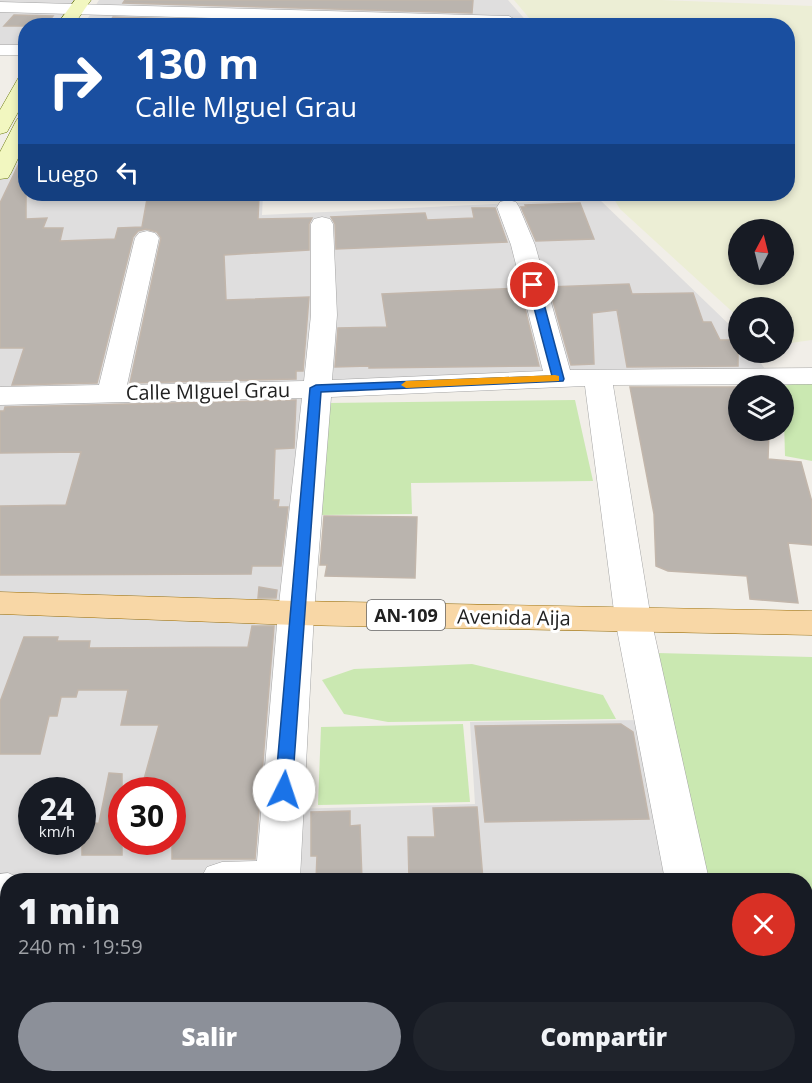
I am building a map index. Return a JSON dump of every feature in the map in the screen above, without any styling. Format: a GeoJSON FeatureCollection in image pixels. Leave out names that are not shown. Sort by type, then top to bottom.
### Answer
{"type":"FeatureCollection","features":[{"type":"Feature","properties":{"kind":"main road"},"geometry":{"type":"LineString","coordinates":[[73,18],[90,4]]}},
{"type":"Feature","properties":{"kind":"main road"},"geometry":{"type":"LineString","coordinates":[[0,128],[18,94]]}},
{"type":"Feature","properties":{"kind":"main road"},"geometry":{"type":"LineString","coordinates":[[0,173],[18,137]]}},
{"type":"Feature","properties":{"kind":"main road","name":"Avenida Aija"},"geometry":{"type":"LineString","coordinates":[[0,603],[296,613],[812,623]]}},
{"type":"Feature","properties":{"kind":"street"},"geometry":{"type":"LineString","coordinates":[[328,15],[336,0]]}},
{"type":"Feature","properties":{"kind":"street"},"geometry":{"type":"LineString","coordinates":[[0,7],[90,4],[418,18]]}},
{"type":"Feature","properties":{"kind":"street"},"geometry":{"type":"LineString","coordinates":[[0,50],[18,50]]}},
{"type":"Feature","properties":{"kind":"street"},"geometry":{"type":"LineString","coordinates":[[508,207],[523,245],[559,379]]}},
{"type":"Feature","properties":{"kind":"street"},"geometry":{"type":"LineString","coordinates":[[277,873],[296,613],[324,315],[322,224]]}},
{"type":"Feature","properties":{"kind":"street"},"geometry":{"type":"LineString","coordinates":[[111,393],[147,238]]}},
{"type":"Feature","properties":{"kind":"street","name":"Calle MIguel Grau"},"geometry":{"type":"LineString","coordinates":[[0,396],[316,388],[598,377],[812,376]]}},
{"type":"Feature","properties":{"kind":"street"},"geometry":{"type":"LineString","coordinates":[[598,377],[633,620],[686,873]]}},
{"type":"Feature","properties":{"kind":"shaded area"},"geometry":{"type":"Polygon","coordinates":[[[0,0],[77,0],[65,18],[18,18],[18,55],[0,55],[0,0]]]}},
{"type":"Feature","properties":{"kind":"shaded area"},"geometry":{"type":"Polygon","coordinates":[[[99,0],[508,0],[524,18],[88,18],[99,0]]]}},
{"type":"Feature","properties":{"kind":"shaded area"},"geometry":{"type":"Polygon","coordinates":[[[18,141],[18,201],[263,201],[262,215],[557,201],[601,201],[728,323],[728,363],[761,363],[769,375],[728,375],[0,390],[0,176],[18,141]]]}},
{"type":"Feature","properties":{"kind":"shaded area"},"geometry":{"type":"Polygon","coordinates":[[[306,392],[289,609],[0,598],[0,399],[306,392]]]}},
{"type":"Feature","properties":{"kind":"shaded area"},"geometry":{"type":"Polygon","coordinates":[[[0,609],[286,619],[270,871],[0,873],[0,609]]]}},
{"type":"Feature","properties":{"kind":"shaded area"},"geometry":{"type":"Polygon","coordinates":[[[645,720],[676,873],[287,873],[291,809],[475,804],[470,722],[645,720]]]}},
{"type":"Feature","properties":{"kind":"green space"},"geometry":{"type":"Polygon","coordinates":[[[514,0],[661,0],[812,6],[812,340],[794,342],[794,297],[728,297],[728,308],[620,209],[615,201],[795,201],[795,18],[529,18],[514,0]]]}},
{"type":"Feature","properties":{"kind":"green space"},"geometry":{"type":"Polygon","coordinates":[[[812,380],[812,461],[785,456],[785,441],[794,441],[794,384],[812,380]]]}},
{"type":"Feature","properties":{"kind":"green space"},"geometry":{"type":"Polygon","coordinates":[[[575,400],[593,481],[411,483],[412,514],[321,515],[327,403],[575,400]]]}},
{"type":"Feature","properties":{"kind":"green space"},"geometry":{"type":"Polygon","coordinates":[[[657,653],[812,657],[812,873],[705,873],[657,653]]]}},
{"type":"Feature","properties":{"kind":"green space"},"geometry":{"type":"Polygon","coordinates":[[[472,664],[603,695],[616,719],[388,722],[344,714],[322,680],[354,669],[472,664]]]}},
{"type":"Feature","properties":{"kind":"green space"},"geometry":{"type":"Polygon","coordinates":[[[463,724],[470,802],[318,805],[321,727],[463,724]]]}},
{"type":"Feature","properties":{"kind":"building"},"geometry":{"type":"Polygon","coordinates":[[[125,0],[473,0],[472,13],[123,3],[125,0]]]}},
{"type":"Feature","properties":{"kind":"building"},"geometry":{"type":"Polygon","coordinates":[[[14,15],[53,16],[51,18],[18,18],[18,26],[4,26],[14,15]]]}},
{"type":"Feature","properties":{"kind":"building"},"geometry":{"type":"Polygon","coordinates":[[[18,166],[18,201],[26,201],[26,219],[47,218],[43,228],[63,228],[60,241],[115,239],[118,228],[142,227],[147,201],[259,201],[258,219],[312,218],[309,224],[309,250],[224,255],[226,300],[309,297],[303,371],[296,371],[296,379],[130,383],[161,238],[157,232],[146,229],[138,231],[133,237],[97,383],[12,385],[24,348],[0,348],[0,203],[18,166]]]}},
{"type":"Feature","properties":{"kind":"building"},"geometry":{"type":"Polygon","coordinates":[[[580,203],[594,239],[536,241],[521,207],[526,207],[525,205],[580,203]]]}},
{"type":"Feature","properties":{"kind":"building"},"geometry":{"type":"Polygon","coordinates":[[[472,208],[495,208],[507,242],[336,249],[335,224],[331,217],[425,213],[427,220],[474,218],[472,208]]]}},
{"type":"Feature","properties":{"kind":"building"},"geometry":{"type":"Polygon","coordinates":[[[629,284],[632,294],[693,293],[703,322],[711,322],[720,340],[728,340],[728,363],[738,363],[738,366],[627,367],[617,310],[592,313],[594,364],[571,365],[549,287],[629,284]]]}},
{"type":"Feature","properties":{"kind":"building"},"geometry":{"type":"Polygon","coordinates":[[[520,288],[539,366],[335,367],[338,328],[387,327],[382,294],[520,288]]]}},
{"type":"Feature","properties":{"kind":"building"},"geometry":{"type":"Polygon","coordinates":[[[630,387],[728,387],[728,441],[769,441],[768,459],[801,462],[812,502],[812,545],[788,543],[798,603],[750,599],[747,576],[668,571],[656,566],[654,514],[630,387]]]}},
{"type":"Feature","properties":{"kind":"building"},"geometry":{"type":"Polygon","coordinates":[[[296,400],[294,448],[275,449],[273,500],[279,500],[278,507],[288,507],[281,566],[252,566],[251,574],[0,575],[0,506],[66,505],[81,452],[0,453],[0,411],[4,411],[5,407],[296,400]]]}},
{"type":"Feature","properties":{"kind":"building"},"geometry":{"type":"Polygon","coordinates":[[[324,516],[417,517],[415,578],[325,576],[327,565],[320,565],[324,516]]]}},
{"type":"Feature","properties":{"kind":"building"},"geometry":{"type":"Polygon","coordinates":[[[259,587],[277,590],[276,598],[258,598],[259,587]]]}},
{"type":"Feature","properties":{"kind":"building"},"geometry":{"type":"Polygon","coordinates":[[[252,626],[274,626],[255,859],[172,859],[172,855],[186,855],[186,777],[145,777],[159,725],[121,725],[128,690],[78,690],[76,697],[61,697],[57,716],[49,716],[40,754],[0,754],[0,702],[24,637],[58,637],[57,641],[90,641],[89,648],[248,647],[252,626]]]}},
{"type":"Feature","properties":{"kind":"building"},"geometry":{"type":"Polygon","coordinates":[[[621,724],[633,732],[649,819],[485,822],[475,726],[621,724]]]}},
{"type":"Feature","properties":{"kind":"building"},"geometry":{"type":"Polygon","coordinates":[[[109,773],[122,774],[122,777],[108,777],[109,773]]]}},
{"type":"Feature","properties":{"kind":"building"},"geometry":{"type":"Polygon","coordinates":[[[108,778],[108,855],[96,855],[96,823],[99,823],[108,778]]]}},
{"type":"Feature","properties":{"kind":"building"},"geometry":{"type":"Polygon","coordinates":[[[477,807],[482,873],[409,873],[408,837],[435,837],[433,808],[477,807]]]}},
{"type":"Feature","properties":{"kind":"building"},"geometry":{"type":"Polygon","coordinates":[[[350,811],[350,826],[360,825],[362,873],[316,873],[317,856],[311,856],[311,812],[350,811]]]}},
{"type":"Feature","properties":{"kind":"slow traffic"},"geometry":{"type":"LineString","coordinates":[[406,385],[555,379]]}},
{"type":"Feature","properties":{"kind":"route"},"geometry":{"type":"LineString","coordinates":[[284,790],[296,613],[316,388],[559,379],[533,285]]}}]}
